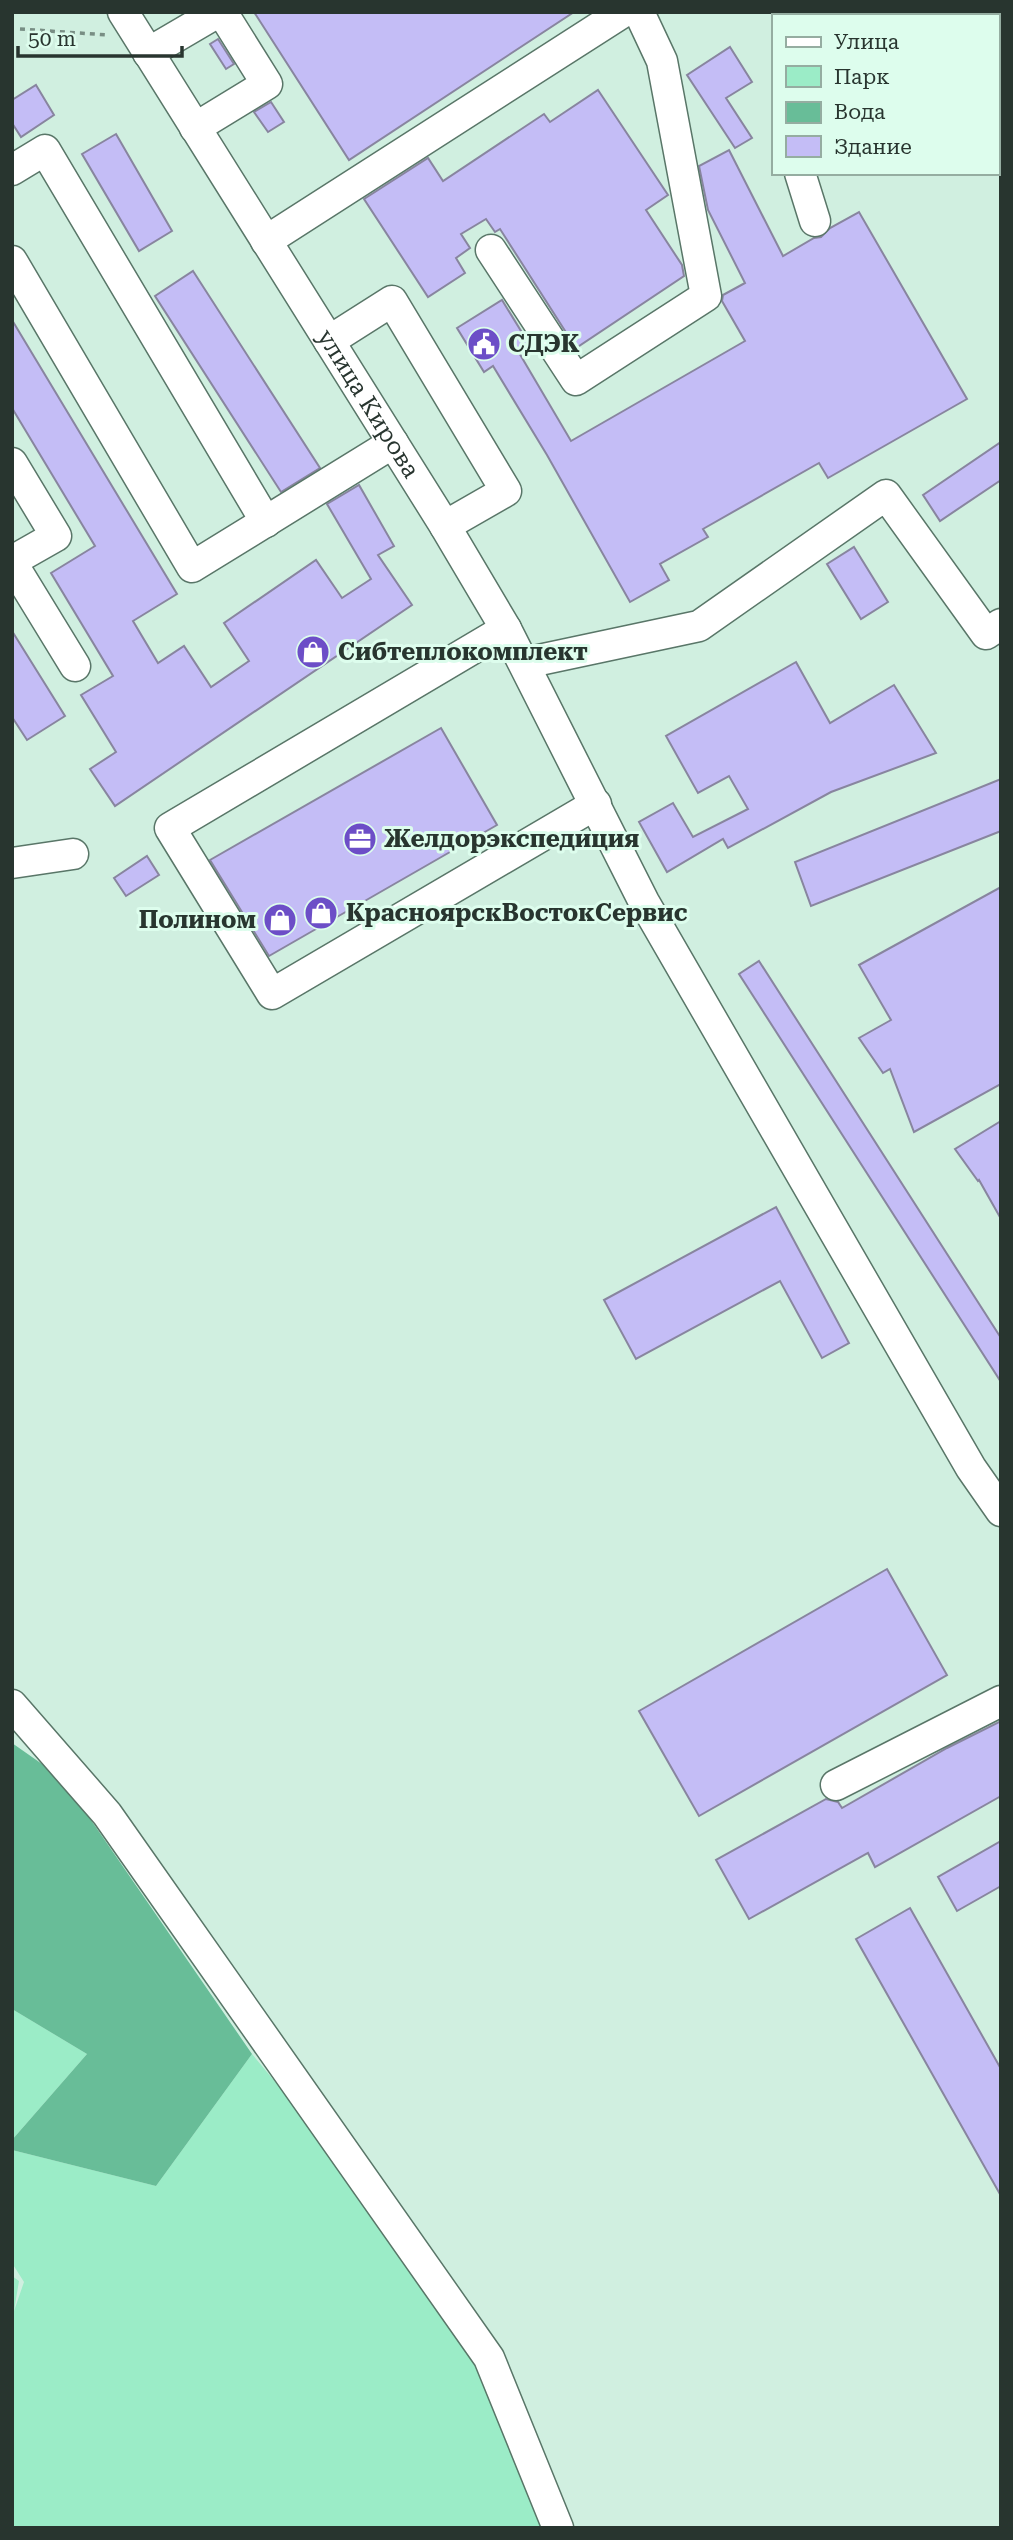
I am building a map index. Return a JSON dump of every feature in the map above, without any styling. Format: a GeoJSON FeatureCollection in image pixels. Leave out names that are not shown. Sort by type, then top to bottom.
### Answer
{"type":"FeatureCollection","features":[{"type":"Feature","properties":{"kind":"street"},"geometry":{"type":"LineString","coordinates":[[148,53],[220,12],[267,84],[195,128]]}},
{"type":"Feature","properties":{"kind":"street"},"geometry":{"type":"LineString","coordinates":[[266,241],[623,12]]}},
{"type":"Feature","properties":{"kind":"street"},"geometry":{"type":"LineString","coordinates":[[491,250],[576,380],[706,296],[662,61],[639,12]]}},
{"type":"Feature","properties":{"kind":"street","name":"улица Кирова"},"geometry":{"type":"LineString","coordinates":[[115,24],[148,53],[445,526],[525,663],[644,902],[971,1468],[1001,1511]]}},
{"type":"Feature","properties":{"kind":"street"},"geometry":{"type":"LineString","coordinates":[[12,170],[45,150],[266,522]]}},
{"type":"Feature","properties":{"kind":"street"},"geometry":{"type":"LineString","coordinates":[[801,175],[815,221]]}},
{"type":"Feature","properties":{"kind":"street"},"geometry":{"type":"LineString","coordinates":[[12,261],[192,567],[393,443]]}},
{"type":"Feature","properties":{"kind":"street"},"geometry":{"type":"LineString","coordinates":[[329,341],[391,301],[506,491],[445,526]]}},
{"type":"Feature","properties":{"kind":"street"},"geometry":{"type":"LineString","coordinates":[[12,463],[56,536],[12,562],[75,666]]}},
{"type":"Feature","properties":{"kind":"street"},"geometry":{"type":"LineString","coordinates":[[525,663],[699,626],[886,495],[986,634],[1001,624]]}},
{"type":"Feature","properties":{"kind":"street"},"geometry":{"type":"LineString","coordinates":[[506,629],[170,828],[272,994],[596,804]]}},
{"type":"Feature","properties":{"kind":"street"},"geometry":{"type":"LineString","coordinates":[[12,863],[73,854]]}},
{"type":"Feature","properties":{"kind":"street"},"geometry":{"type":"LineString","coordinates":[[836,1785],[1001,1701]]}},
{"type":"Feature","properties":{"kind":"street"},"geometry":{"type":"LineString","coordinates":[[12,1705],[107,1814],[489,2358],[558,2528]]}},
{"type":"Feature","properties":{"kind":"path"},"geometry":{"type":"LineString","coordinates":[[20,29],[115,24]]}},
{"type":"Feature","properties":{"kind":"green space"},"geometry":{"type":"Polygon","coordinates":[[[12,2009],[87,2054],[12,2140],[12,2009]]]}},
{"type":"Feature","properties":{"kind":"green space"},"geometry":{"type":"Polygon","coordinates":[[[252,2054],[353,2175],[469,2343],[546,2528],[12,2528],[12,2276],[19,2281],[14,2311],[24,2282],[12,2263],[12,2150],[156,2186],[252,2054]]]}},
{"type":"Feature","properties":{"kind":"water"},"geometry":{"type":"Polygon","coordinates":[[[12,1743],[62,1778],[252,2054],[156,2186],[12,2150],[12,2140],[87,2054],[12,2009],[12,1743]]]}},
{"type":"Feature","properties":{"kind":"building"},"geometry":{"type":"Polygon","coordinates":[[[254,12],[574,12],[349,160],[254,12]]]}},
{"type":"Feature","properties":{"kind":"building"},"geometry":{"type":"Polygon","coordinates":[[[218,39],[234,64],[226,69],[210,44],[218,39]]]}},
{"type":"Feature","properties":{"kind":"building"},"geometry":{"type":"Polygon","coordinates":[[[730,47],[752,82],[726,98],[752,138],[735,148],[687,75],[730,47]]]}},
{"type":"Feature","properties":{"kind":"building"},"geometry":{"type":"Polygon","coordinates":[[[36,85],[54,115],[21,137],[12,123],[12,100],[36,85]]]}},
{"type":"Feature","properties":{"kind":"building"},"geometry":{"type":"Polygon","coordinates":[[[598,90],[668,195],[646,210],[682,265],[684,276],[576,348],[500,229],[495,232],[486,219],[461,234],[470,248],[456,258],[465,273],[428,297],[364,199],[428,158],[443,181],[544,114],[550,122],[598,90]]]}},
{"type":"Feature","properties":{"kind":"building"},"geometry":{"type":"Polygon","coordinates":[[[271,102],[284,122],[268,132],[254,112],[271,102]]]}},
{"type":"Feature","properties":{"kind":"building"},"geometry":{"type":"Polygon","coordinates":[[[116,134],[172,231],[139,251],[82,154],[116,134]]]}},
{"type":"Feature","properties":{"kind":"building"},"geometry":{"type":"Polygon","coordinates":[[[729,150],[783,256],[814,238],[821,237],[830,228],[859,212],[967,399],[828,478],[819,463],[703,529],[708,537],[660,564],[669,580],[630,602],[493,366],[484,372],[457,328],[502,300],[529,344],[518,351],[571,441],[745,341],[722,301],[723,295],[745,283],[708,210],[699,166],[729,150]]]}},
{"type":"Feature","properties":{"kind":"building"},"geometry":{"type":"Polygon","coordinates":[[[193,271],[320,468],[281,492],[155,296],[193,271]]]}},
{"type":"Feature","properties":{"kind":"building"},"geometry":{"type":"Polygon","coordinates":[[[12,320],[177,594],[133,621],[158,663],[184,646],[211,687],[249,661],[224,623],[316,560],[342,598],[371,579],[327,504],[359,485],[394,546],[378,555],[412,605],[115,806],[90,769],[116,752],[81,695],[113,676],[51,573],[95,546],[12,408],[12,320]]]}},
{"type":"Feature","properties":{"kind":"building"},"geometry":{"type":"Polygon","coordinates":[[[1001,442],[1001,480],[940,521],[923,495],[1001,442]]]}},
{"type":"Feature","properties":{"kind":"building"},"geometry":{"type":"Polygon","coordinates":[[[854,547],[888,602],[861,619],[827,564],[854,547]]]}},
{"type":"Feature","properties":{"kind":"building"},"geometry":{"type":"Polygon","coordinates":[[[12,631],[65,716],[27,740],[12,717],[12,631]]]}},
{"type":"Feature","properties":{"kind":"building"},"geometry":{"type":"Polygon","coordinates":[[[796,662],[830,723],[894,685],[936,753],[831,792],[728,848],[723,839],[667,872],[639,822],[673,803],[693,837],[748,809],[729,776],[698,793],[666,736],[796,662]]]}},
{"type":"Feature","properties":{"kind":"building"},"geometry":{"type":"Polygon","coordinates":[[[441,728],[497,825],[269,956],[210,860],[441,728]]]}},
{"type":"Feature","properties":{"kind":"building"},"geometry":{"type":"Polygon","coordinates":[[[1001,779],[1001,831],[811,906],[795,862],[1001,779]]]}},
{"type":"Feature","properties":{"kind":"building"},"geometry":{"type":"Polygon","coordinates":[[[147,856],[159,875],[126,896],[114,878],[147,856]]]}},
{"type":"Feature","properties":{"kind":"building"},"geometry":{"type":"Polygon","coordinates":[[[1001,887],[1001,1084],[914,1132],[890,1069],[883,1073],[859,1038],[891,1020],[859,965],[1001,887]]]}},
{"type":"Feature","properties":{"kind":"building"},"geometry":{"type":"Polygon","coordinates":[[[759,961],[1001,1338],[1001,1382],[739,974],[759,961]]]}},
{"type":"Feature","properties":{"kind":"building"},"geometry":{"type":"Polygon","coordinates":[[[1001,1121],[1001,1219],[979,1180],[955,1149],[1001,1121]]]}},
{"type":"Feature","properties":{"kind":"building"},"geometry":{"type":"Polygon","coordinates":[[[776,1207],[849,1343],[822,1358],[780,1281],[636,1359],[604,1300],[776,1207]]]}},
{"type":"Feature","properties":{"kind":"building"},"geometry":{"type":"Polygon","coordinates":[[[887,1569],[947,1675],[699,1816],[639,1711],[887,1569]]]}},
{"type":"Feature","properties":{"kind":"building"},"geometry":{"type":"Polygon","coordinates":[[[1001,1721],[1001,1796],[875,1867],[868,1853],[749,1919],[716,1860],[826,1799],[838,1802],[842,1808],[947,1748],[1001,1721]]]}},
{"type":"Feature","properties":{"kind":"building"},"geometry":{"type":"Polygon","coordinates":[[[1001,1841],[1001,1886],[957,1911],[938,1877],[1001,1841]]]}},
{"type":"Feature","properties":{"kind":"building"},"geometry":{"type":"Polygon","coordinates":[[[910,1908],[1001,2069],[1001,2196],[856,1939],[910,1908]]]}},
{"type":"Feature","properties":{"kind":"place","name":"СДЭК"},"geometry":{"type":"Point","coordinates":[484,344]}},
{"type":"Feature","properties":{"kind":"place","name":"Сибтеплокомплект"},"geometry":{"type":"Point","coordinates":[313,652]}},
{"type":"Feature","properties":{"kind":"place","name":"Желдорэкспедиция"},"geometry":{"type":"Point","coordinates":[360,839]}},
{"type":"Feature","properties":{"kind":"place","name":"КрасноярскВостокСервис"},"geometry":{"type":"Point","coordinates":[321,913]}},
{"type":"Feature","properties":{"kind":"place","name":"Полином"},"geometry":{"type":"Point","coordinates":[280,920]}}]}
